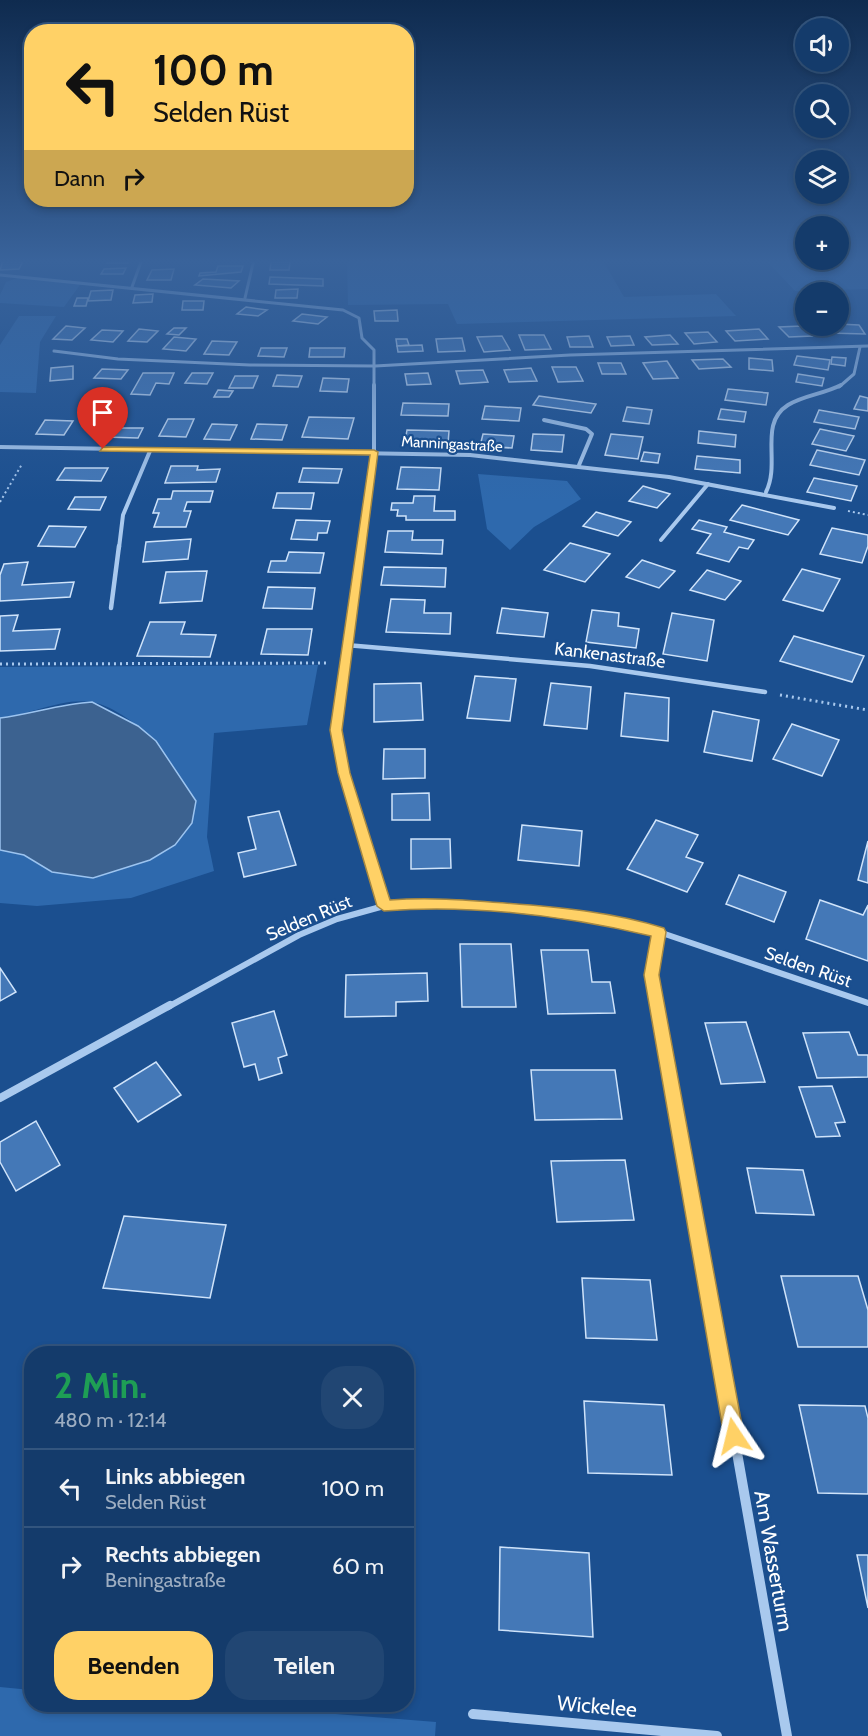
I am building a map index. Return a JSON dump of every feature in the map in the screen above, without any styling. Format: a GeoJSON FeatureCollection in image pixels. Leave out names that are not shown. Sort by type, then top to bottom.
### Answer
{"type":"FeatureCollection","features":[{"type":"Feature","properties":{"kind":"street"},"geometry":{"type":"LineString","coordinates":[[364,340],[374,351],[374,452],[336,730],[344,773],[384,906]]}},
{"type":"Feature","properties":{"kind":"street"},"geometry":{"type":"LineString","coordinates":[[54,351],[118,359],[250,365],[375,366],[570,355],[829,345],[868,346]]}},
{"type":"Feature","properties":{"kind":"street"},"geometry":{"type":"LineString","coordinates":[[765,492],[771,485],[776,460],[770,443],[774,419],[788,403],[842,385],[850,379],[855,371],[860,346]]}},
{"type":"Feature","properties":{"kind":"street"},"geometry":{"type":"LineString","coordinates":[[544,420],[586,429],[592,434],[579,465]]}},
{"type":"Feature","properties":{"kind":"street","name":"Manningastraße"},"geometry":{"type":"LineString","coordinates":[[0,447],[150,451],[374,452],[501,458],[579,465],[765,492],[834,508]]}},
{"type":"Feature","properties":{"kind":"street"},"geometry":{"type":"LineString","coordinates":[[111,608],[123,515],[150,451]]}},
{"type":"Feature","properties":{"kind":"street"},"geometry":{"type":"LineString","coordinates":[[661,540],[708,484]]}},
{"type":"Feature","properties":{"kind":"street","name":"Kankenastraße"},"geometry":{"type":"LineString","coordinates":[[346,645],[590,666],[765,692]]}},
{"type":"Feature","properties":{"kind":"street","name":"Selden Rüst"},"geometry":{"type":"LineString","coordinates":[[0,1098],[299,934],[337,919],[384,906],[427,902],[549,912],[602,919],[659,932],[868,1003]]}},
{"type":"Feature","properties":{"kind":"street","name":"Am Wasserturm"},"geometry":{"type":"LineString","coordinates":[[659,932],[652,975],[787,1736]]}},
{"type":"Feature","properties":{"kind":"street","name":"Wickelee"},"geometry":{"type":"LineString","coordinates":[[473,1714],[717,1736]]}},
{"type":"Feature","properties":{"kind":"path"},"geometry":{"type":"LineString","coordinates":[[0,502],[32,447]]}},
{"type":"Feature","properties":{"kind":"path"},"geometry":{"type":"LineString","coordinates":[[0,663],[344,663]]}},
{"type":"Feature","properties":{"kind":"path"},"geometry":{"type":"LineString","coordinates":[[765,692],[868,710]]}},
{"type":"Feature","properties":{"kind":"shaded area"},"geometry":{"type":"Polygon","coordinates":[[[3,340],[41,340],[36,393],[0,392],[0,345],[3,340]]]}},
{"type":"Feature","properties":{"kind":"shaded area"},"geometry":{"type":"Polygon","coordinates":[[[478,474],[567,481],[581,499],[534,527],[510,550],[487,529],[478,474]]]}},
{"type":"Feature","properties":{"kind":"shaded area"},"geometry":{"type":"Polygon","coordinates":[[[318,665],[307,725],[214,733],[207,837],[214,871],[131,898],[37,906],[0,903],[0,850],[24,855],[52,872],[156,741],[118,712],[92,702],[69,702],[0,718],[0,667],[318,665]]]}},
{"type":"Feature","properties":{"kind":"shaded area"},"geometry":{"type":"Polygon","coordinates":[[[92,702],[138,726],[156,741],[196,801],[192,823],[175,845],[150,860],[93,878],[52,872],[24,855],[0,850],[0,718],[92,702]]]}},
{"type":"Feature","properties":{"kind":"shaded area"},"geometry":{"type":"Polygon","coordinates":[[[0,1687],[24,1689],[24,1712],[310,1712],[436,1722],[435,1736],[0,1736],[0,1687]]]}},
{"type":"Feature","properties":{"kind":"building"},"geometry":{"type":"Polygon","coordinates":[[[91,340],[115,340],[113,342],[91,340]]]}},
{"type":"Feature","properties":{"kind":"building"},"geometry":{"type":"Polygon","coordinates":[[[129,340],[149,340],[147,342],[129,340]]]}},
{"type":"Feature","properties":{"kind":"building"},"geometry":{"type":"Polygon","coordinates":[[[171,340],[195,340],[186,351],[163,349],[171,340]]]}},
{"type":"Feature","properties":{"kind":"building"},"geometry":{"type":"Polygon","coordinates":[[[396,340],[407,340],[409,345],[397,346],[396,340]]]}},
{"type":"Feature","properties":{"kind":"building"},"geometry":{"type":"Polygon","coordinates":[[[436,340],[462,340],[465,351],[438,352],[436,340]]]}},
{"type":"Feature","properties":{"kind":"building"},"geometry":{"type":"Polygon","coordinates":[[[478,340],[504,340],[510,350],[484,352],[478,340]]]}},
{"type":"Feature","properties":{"kind":"building"},"geometry":{"type":"Polygon","coordinates":[[[521,340],[547,340],[551,349],[525,350],[521,340]]]}},
{"type":"Feature","properties":{"kind":"building"},"geometry":{"type":"Polygon","coordinates":[[[568,340],[590,340],[593,347],[570,347],[568,340]]]}},
{"type":"Feature","properties":{"kind":"building"},"geometry":{"type":"Polygon","coordinates":[[[608,340],[632,340],[634,345],[611,346],[608,340]]]}},
{"type":"Feature","properties":{"kind":"building"},"geometry":{"type":"Polygon","coordinates":[[[648,340],[674,340],[678,344],[652,345],[648,340]]]}},
{"type":"Feature","properties":{"kind":"building"},"geometry":{"type":"Polygon","coordinates":[[[691,340],[715,340],[717,342],[694,344],[691,340]]]}},
{"type":"Feature","properties":{"kind":"building"},"geometry":{"type":"Polygon","coordinates":[[[212,341],[237,342],[229,355],[204,354],[212,341]]]}},
{"type":"Feature","properties":{"kind":"building"},"geometry":{"type":"Polygon","coordinates":[[[422,345],[423,351],[398,352],[397,346],[422,345]]]}},
{"type":"Feature","properties":{"kind":"building"},"geometry":{"type":"Polygon","coordinates":[[[261,348],[287,348],[284,357],[258,356],[261,348]]]}},
{"type":"Feature","properties":{"kind":"building"},"geometry":{"type":"Polygon","coordinates":[[[310,348],[345,348],[344,357],[309,357],[310,348]]]}},
{"type":"Feature","properties":{"kind":"building"},"geometry":{"type":"Polygon","coordinates":[[[797,356],[830,360],[828,370],[794,365],[797,356]]]}},
{"type":"Feature","properties":{"kind":"building"},"geometry":{"type":"Polygon","coordinates":[[[832,357],[846,358],[845,366],[831,364],[832,357]]]}},
{"type":"Feature","properties":{"kind":"building"},"geometry":{"type":"Polygon","coordinates":[[[749,358],[772,360],[773,371],[749,369],[749,358]]]}},
{"type":"Feature","properties":{"kind":"building"},"geometry":{"type":"Polygon","coordinates":[[[723,359],[731,367],[699,369],[692,360],[723,359]]]}},
{"type":"Feature","properties":{"kind":"building"},"geometry":{"type":"Polygon","coordinates":[[[667,361],[678,378],[653,379],[643,363],[667,361]]]}},
{"type":"Feature","properties":{"kind":"building"},"geometry":{"type":"Polygon","coordinates":[[[598,363],[621,363],[626,374],[602,374],[598,363]]]}},
{"type":"Feature","properties":{"kind":"building"},"geometry":{"type":"Polygon","coordinates":[[[73,366],[73,379],[50,381],[51,368],[73,366]]]}},
{"type":"Feature","properties":{"kind":"building"},"geometry":{"type":"Polygon","coordinates":[[[552,367],[576,367],[583,381],[558,382],[552,367]]]}},
{"type":"Feature","properties":{"kind":"building"},"geometry":{"type":"Polygon","coordinates":[[[531,368],[537,381],[509,382],[504,370],[531,368]]]}},
{"type":"Feature","properties":{"kind":"building"},"geometry":{"type":"Polygon","coordinates":[[[102,369],[128,370],[121,379],[94,378],[102,369]]]}},
{"type":"Feature","properties":{"kind":"building"},"geometry":{"type":"Polygon","coordinates":[[[483,370],[488,382],[460,384],[456,371],[483,370]]]}},
{"type":"Feature","properties":{"kind":"building"},"geometry":{"type":"Polygon","coordinates":[[[143,373],[174,373],[169,384],[156,383],[150,395],[131,394],[143,373]]]}},
{"type":"Feature","properties":{"kind":"building"},"geometry":{"type":"Polygon","coordinates":[[[192,373],[213,373],[207,384],[185,383],[192,373]]]}},
{"type":"Feature","properties":{"kind":"building"},"geometry":{"type":"Polygon","coordinates":[[[428,373],[431,384],[407,385],[405,374],[428,373]]]}},
{"type":"Feature","properties":{"kind":"building"},"geometry":{"type":"Polygon","coordinates":[[[798,374],[824,378],[822,386],[796,382],[798,374]]]}},
{"type":"Feature","properties":{"kind":"building"},"geometry":{"type":"Polygon","coordinates":[[[277,375],[302,376],[298,387],[273,386],[277,375]]]}},
{"type":"Feature","properties":{"kind":"building"},"geometry":{"type":"Polygon","coordinates":[[[235,376],[258,376],[253,388],[229,388],[235,376]]]}},
{"type":"Feature","properties":{"kind":"building"},"geometry":{"type":"Polygon","coordinates":[[[323,378],[349,379],[347,392],[320,391],[323,378]]]}},
{"type":"Feature","properties":{"kind":"building"},"geometry":{"type":"Polygon","coordinates":[[[728,389],[768,393],[766,405],[725,400],[728,389]]]}},
{"type":"Feature","properties":{"kind":"building"},"geometry":{"type":"Polygon","coordinates":[[[218,390],[233,391],[229,397],[214,397],[218,390]]]}},
{"type":"Feature","properties":{"kind":"building"},"geometry":{"type":"Polygon","coordinates":[[[539,396],[596,404],[591,413],[533,405],[539,396]]]}},
{"type":"Feature","properties":{"kind":"building"},"geometry":{"type":"Polygon","coordinates":[[[860,396],[868,398],[868,411],[854,409],[860,396]]]}},
{"type":"Feature","properties":{"kind":"building"},"geometry":{"type":"Polygon","coordinates":[[[403,403],[449,404],[448,416],[401,415],[403,403]]]}},
{"type":"Feature","properties":{"kind":"building"},"geometry":{"type":"Polygon","coordinates":[[[485,406],[521,408],[519,421],[482,419],[485,406]]]}},
{"type":"Feature","properties":{"kind":"building"},"geometry":{"type":"Polygon","coordinates":[[[627,407],[652,410],[649,424],[623,421],[627,407]]]}},
{"type":"Feature","properties":{"kind":"building"},"geometry":{"type":"Polygon","coordinates":[[[721,409],[746,412],[744,422],[718,419],[721,409]]]}},
{"type":"Feature","properties":{"kind":"building"},"geometry":{"type":"Polygon","coordinates":[[[819,410],[859,417],[855,429],[814,422],[819,410]]]}},
{"type":"Feature","properties":{"kind":"building"},"geometry":{"type":"Polygon","coordinates":[[[309,417],[354,418],[348,439],[302,437],[309,417]]]}},
{"type":"Feature","properties":{"kind":"building"},"geometry":{"type":"Polygon","coordinates":[[[168,419],[194,419],[186,437],[159,436],[168,419]]]}},
{"type":"Feature","properties":{"kind":"building"},"geometry":{"type":"Polygon","coordinates":[[[45,420],[73,421],[64,435],[36,434],[45,420]]]}},
{"type":"Feature","properties":{"kind":"building"},"geometry":{"type":"Polygon","coordinates":[[[212,424],[237,425],[230,440],[204,439],[212,424]]]}},
{"type":"Feature","properties":{"kind":"building"},"geometry":{"type":"Polygon","coordinates":[[[257,424],[287,425],[282,440],[251,439],[257,424]]]}},
{"type":"Feature","properties":{"kind":"building"},"geometry":{"type":"Polygon","coordinates":[[[111,428],[143,428],[138,438],[105,437],[111,428]]]}},
{"type":"Feature","properties":{"kind":"building"},"geometry":{"type":"Polygon","coordinates":[[[820,429],[854,436],[846,451],[812,444],[820,429]]]}},
{"type":"Feature","properties":{"kind":"building"},"geometry":{"type":"Polygon","coordinates":[[[407,430],[449,431],[448,444],[405,442],[407,430]]]}},
{"type":"Feature","properties":{"kind":"building"},"geometry":{"type":"Polygon","coordinates":[[[699,431],[736,435],[735,447],[698,443],[699,431]]]}},
{"type":"Feature","properties":{"kind":"building"},"geometry":{"type":"Polygon","coordinates":[[[483,434],[514,436],[512,448],[480,446],[483,434]]]}},
{"type":"Feature","properties":{"kind":"building"},"geometry":{"type":"Polygon","coordinates":[[[533,434],[564,435],[562,452],[531,450],[533,434]]]}},
{"type":"Feature","properties":{"kind":"building"},"geometry":{"type":"Polygon","coordinates":[[[611,434],[643,437],[638,459],[605,455],[611,434]]]}},
{"type":"Feature","properties":{"kind":"building"},"geometry":{"type":"Polygon","coordinates":[[[817,450],[865,460],[859,475],[810,465],[817,450]]]}},
{"type":"Feature","properties":{"kind":"building"},"geometry":{"type":"Polygon","coordinates":[[[644,452],[660,454],[658,463],[641,461],[644,452]]]}},
{"type":"Feature","properties":{"kind":"building"},"geometry":{"type":"Polygon","coordinates":[[[697,456],[740,460],[740,473],[695,469],[697,456]]]}},
{"type":"Feature","properties":{"kind":"building"},"geometry":{"type":"Polygon","coordinates":[[[171,466],[198,466],[197,470],[220,469],[216,482],[165,483],[171,466]]]}},
{"type":"Feature","properties":{"kind":"building"},"geometry":{"type":"Polygon","coordinates":[[[401,467],[441,468],[439,490],[397,489],[401,467]]]}},
{"type":"Feature","properties":{"kind":"building"},"geometry":{"type":"Polygon","coordinates":[[[65,468],[108,468],[101,481],[57,480],[65,468]]]}},
{"type":"Feature","properties":{"kind":"building"},"geometry":{"type":"Polygon","coordinates":[[[303,468],[342,469],[338,483],[299,482],[303,468]]]}},
{"type":"Feature","properties":{"kind":"building"},"geometry":{"type":"Polygon","coordinates":[[[814,478],[857,486],[851,501],[807,492],[814,478]]]}},
{"type":"Feature","properties":{"kind":"building"},"geometry":{"type":"Polygon","coordinates":[[[643,486],[670,494],[657,508],[629,501],[643,486]]]}},
{"type":"Feature","properties":{"kind":"building"},"geometry":{"type":"Polygon","coordinates":[[[173,491],[213,491],[210,502],[187,502],[184,511],[191,511],[186,527],[154,527],[159,513],[153,513],[158,499],[171,499],[173,491]]]}},
{"type":"Feature","properties":{"kind":"building"},"geometry":{"type":"Polygon","coordinates":[[[277,493],[314,493],[311,509],[273,508],[277,493]]]}},
{"type":"Feature","properties":{"kind":"building"},"geometry":{"type":"Polygon","coordinates":[[[414,496],[435,496],[434,511],[455,511],[455,520],[406,520],[406,516],[397,516],[398,510],[391,510],[392,503],[413,503],[414,496]]]}},
{"type":"Feature","properties":{"kind":"building"},"geometry":{"type":"Polygon","coordinates":[[[75,497],[106,497],[100,510],[68,509],[75,497]]]}},
{"type":"Feature","properties":{"kind":"building"},"geometry":{"type":"Polygon","coordinates":[[[742,505],[799,520],[788,535],[730,520],[742,505]]]}},
{"type":"Feature","properties":{"kind":"building"},"geometry":{"type":"Polygon","coordinates":[[[596,512],[631,522],[618,536],[583,526],[596,512]]]}},
{"type":"Feature","properties":{"kind":"building"},"geometry":{"type":"Polygon","coordinates":[[[296,520],[330,521],[327,533],[318,533],[317,540],[291,539],[296,520]]]}},
{"type":"Feature","properties":{"kind":"building"},"geometry":{"type":"Polygon","coordinates":[[[699,520],[727,527],[724,532],[754,540],[748,549],[739,547],[729,562],[697,553],[711,534],[692,529],[699,520]]]}},
{"type":"Feature","properties":{"kind":"building"},"geometry":{"type":"Polygon","coordinates":[[[49,526],[86,527],[75,547],[38,546],[49,526]]]}},
{"type":"Feature","properties":{"kind":"building"},"geometry":{"type":"Polygon","coordinates":[[[832,528],[868,535],[868,546],[862,563],[820,554],[832,528]]]}},
{"type":"Feature","properties":{"kind":"building"},"geometry":{"type":"Polygon","coordinates":[[[388,531],[413,531],[412,540],[443,540],[442,554],[385,552],[388,531]]]}},
{"type":"Feature","properties":{"kind":"building"},"geometry":{"type":"Polygon","coordinates":[[[191,539],[188,559],[143,562],[146,542],[191,539]]]}},
{"type":"Feature","properties":{"kind":"building"},"geometry":{"type":"Polygon","coordinates":[[[570,543],[610,554],[585,582],[544,570],[570,543]]]}},
{"type":"Feature","properties":{"kind":"building"},"geometry":{"type":"Polygon","coordinates":[[[289,552],[324,553],[320,573],[268,572],[271,561],[286,561],[289,552]]]}},
{"type":"Feature","properties":{"kind":"building"},"geometry":{"type":"Polygon","coordinates":[[[642,560],[675,571],[659,588],[626,577],[642,560]]]}},
{"type":"Feature","properties":{"kind":"building"},"geometry":{"type":"Polygon","coordinates":[[[28,562],[22,585],[74,582],[70,597],[0,601],[0,575],[4,564],[28,562]]]}},
{"type":"Feature","properties":{"kind":"building"},"geometry":{"type":"Polygon","coordinates":[[[384,567],[446,568],[445,587],[381,585],[384,567]]]}},
{"type":"Feature","properties":{"kind":"building"},"geometry":{"type":"Polygon","coordinates":[[[802,569],[840,579],[823,611],[783,600],[802,569]]]}},
{"type":"Feature","properties":{"kind":"building"},"geometry":{"type":"Polygon","coordinates":[[[707,570],[741,581],[725,600],[690,590],[707,570]]]}},
{"type":"Feature","properties":{"kind":"building"},"geometry":{"type":"Polygon","coordinates":[[[207,571],[202,601],[160,603],[166,572],[207,571]]]}},
{"type":"Feature","properties":{"kind":"building"},"geometry":{"type":"Polygon","coordinates":[[[268,587],[315,588],[312,609],[263,608],[268,587]]]}},
{"type":"Feature","properties":{"kind":"building"},"geometry":{"type":"Polygon","coordinates":[[[391,599],[425,600],[424,613],[451,613],[450,634],[386,632],[391,599]]]}},
{"type":"Feature","properties":{"kind":"building"},"geometry":{"type":"Polygon","coordinates":[[[502,608],[548,613],[544,637],[497,633],[502,608]]]}},
{"type":"Feature","properties":{"kind":"building"},"geometry":{"type":"Polygon","coordinates":[[[592,610],[619,613],[618,626],[639,629],[636,648],[586,642],[592,610]]]}},
{"type":"Feature","properties":{"kind":"building"},"geometry":{"type":"Polygon","coordinates":[[[672,613],[714,620],[707,661],[663,654],[672,613]]]}},
{"type":"Feature","properties":{"kind":"building"},"geometry":{"type":"Polygon","coordinates":[[[18,615],[13,631],[60,629],[55,649],[0,651],[0,616],[18,615]]]}},
{"type":"Feature","properties":{"kind":"building"},"geometry":{"type":"Polygon","coordinates":[[[150,622],[185,622],[181,634],[216,635],[210,657],[137,656],[150,622]]]}},
{"type":"Feature","properties":{"kind":"building"},"geometry":{"type":"Polygon","coordinates":[[[267,629],[312,629],[308,655],[261,654],[267,629]]]}},
{"type":"Feature","properties":{"kind":"building"},"geometry":{"type":"Polygon","coordinates":[[[794,636],[864,656],[852,682],[780,661],[794,636]]]}},
{"type":"Feature","properties":{"kind":"building"},"geometry":{"type":"Polygon","coordinates":[[[475,676],[516,679],[510,721],[467,718],[475,676]]]}},
{"type":"Feature","properties":{"kind":"building"},"geometry":{"type":"Polygon","coordinates":[[[421,683],[423,720],[374,722],[374,684],[421,683]]]}},
{"type":"Feature","properties":{"kind":"building"},"geometry":{"type":"Polygon","coordinates":[[[551,683],[591,687],[587,729],[544,725],[551,683]]]}},
{"type":"Feature","properties":{"kind":"building"},"geometry":{"type":"Polygon","coordinates":[[[625,693],[669,698],[668,741],[621,736],[625,693]]]}},
{"type":"Feature","properties":{"kind":"building"},"geometry":{"type":"Polygon","coordinates":[[[713,711],[759,720],[752,761],[704,752],[713,711]]]}},
{"type":"Feature","properties":{"kind":"building"},"geometry":{"type":"Polygon","coordinates":[[[792,724],[839,740],[822,776],[773,759],[792,724]]]}},
{"type":"Feature","properties":{"kind":"building"},"geometry":{"type":"Polygon","coordinates":[[[384,749],[425,749],[425,778],[383,779],[384,749]]]}},
{"type":"Feature","properties":{"kind":"building"},"geometry":{"type":"Polygon","coordinates":[[[429,793],[430,820],[392,820],[392,794],[429,793]]]}},
{"type":"Feature","properties":{"kind":"building"},"geometry":{"type":"Polygon","coordinates":[[[279,811],[296,865],[244,877],[238,853],[256,849],[248,817],[279,811]]]}},
{"type":"Feature","properties":{"kind":"building"},"geometry":{"type":"Polygon","coordinates":[[[656,820],[698,835],[686,857],[703,863],[687,892],[627,869],[656,820]]]}},
{"type":"Feature","properties":{"kind":"building"},"geometry":{"type":"Polygon","coordinates":[[[522,825],[582,831],[579,866],[518,860],[522,825]]]}},
{"type":"Feature","properties":{"kind":"building"},"geometry":{"type":"Polygon","coordinates":[[[411,839],[450,839],[451,868],[411,869],[411,839]]]}},
{"type":"Feature","properties":{"kind":"building"},"geometry":{"type":"Polygon","coordinates":[[[868,841],[868,883],[858,880],[868,841]]]}},
{"type":"Feature","properties":{"kind":"building"},"geometry":{"type":"Polygon","coordinates":[[[739,875],[786,892],[774,922],[726,904],[739,875]]]}},
{"type":"Feature","properties":{"kind":"building"},"geometry":{"type":"Polygon","coordinates":[[[820,900],[863,915],[868,905],[868,961],[806,939],[820,900]]]}},
{"type":"Feature","properties":{"kind":"building"},"geometry":{"type":"Polygon","coordinates":[[[460,944],[511,944],[516,1007],[462,1007],[460,944]]]}},
{"type":"Feature","properties":{"kind":"building"},"geometry":{"type":"Polygon","coordinates":[[[541,950],[588,950],[592,982],[610,982],[615,1013],[548,1014],[541,950]]]}},
{"type":"Feature","properties":{"kind":"building"},"geometry":{"type":"Polygon","coordinates":[[[0,968],[16,992],[0,1001],[0,968]]]}},
{"type":"Feature","properties":{"kind":"building"},"geometry":{"type":"Polygon","coordinates":[[[427,973],[428,1001],[396,1002],[396,1016],[345,1017],[346,975],[427,973]]]}},
{"type":"Feature","properties":{"kind":"building"},"geometry":{"type":"Polygon","coordinates":[[[274,1011],[287,1055],[278,1058],[282,1073],[259,1080],[255,1064],[244,1067],[232,1023],[274,1011]]]}},
{"type":"Feature","properties":{"kind":"building"},"geometry":{"type":"Polygon","coordinates":[[[746,1022],[765,1082],[721,1084],[705,1023],[746,1022]]]}},
{"type":"Feature","properties":{"kind":"building"},"geometry":{"type":"Polygon","coordinates":[[[849,1032],[858,1055],[868,1055],[868,1077],[817,1078],[803,1033],[849,1032]]]}},
{"type":"Feature","properties":{"kind":"building"},"geometry":{"type":"Polygon","coordinates":[[[156,1062],[181,1095],[138,1122],[114,1088],[156,1062]]]}},
{"type":"Feature","properties":{"kind":"building"},"geometry":{"type":"Polygon","coordinates":[[[531,1070],[615,1070],[622,1119],[535,1120],[531,1070]]]}},
{"type":"Feature","properties":{"kind":"building"},"geometry":{"type":"Polygon","coordinates":[[[832,1086],[845,1122],[835,1123],[840,1136],[816,1137],[799,1087],[832,1086]]]}},
{"type":"Feature","properties":{"kind":"building"},"geometry":{"type":"Polygon","coordinates":[[[36,1121],[60,1165],[16,1191],[0,1162],[0,1142],[36,1121]]]}},
{"type":"Feature","properties":{"kind":"building"},"geometry":{"type":"Polygon","coordinates":[[[625,1160],[634,1220],[557,1222],[551,1161],[625,1160]]]}},
{"type":"Feature","properties":{"kind":"building"},"geometry":{"type":"Polygon","coordinates":[[[747,1168],[803,1170],[814,1215],[756,1213],[747,1168]]]}},
{"type":"Feature","properties":{"kind":"building"},"geometry":{"type":"Polygon","coordinates":[[[124,1216],[226,1225],[210,1298],[103,1288],[124,1216]]]}},
{"type":"Feature","properties":{"kind":"building"},"geometry":{"type":"Polygon","coordinates":[[[781,1276],[858,1276],[868,1310],[868,1347],[798,1347],[781,1276]]]}},
{"type":"Feature","properties":{"kind":"building"},"geometry":{"type":"Polygon","coordinates":[[[582,1278],[650,1280],[657,1340],[586,1338],[582,1278]]]}},
{"type":"Feature","properties":{"kind":"building"},"geometry":{"type":"Polygon","coordinates":[[[584,1401],[664,1405],[672,1475],[588,1473],[584,1401]]]}},
{"type":"Feature","properties":{"kind":"building"},"geometry":{"type":"Polygon","coordinates":[[[799,1405],[865,1406],[868,1418],[868,1494],[818,1493],[799,1405]]]}},
{"type":"Feature","properties":{"kind":"building"},"geometry":{"type":"Polygon","coordinates":[[[500,1547],[589,1553],[593,1637],[499,1630],[500,1547]]]}},
{"type":"Feature","properties":{"kind":"building"},"geometry":{"type":"Polygon","coordinates":[[[857,1555],[868,1555],[868,1608],[857,1555]]]}},
{"type":"Feature","properties":{"kind":"route"},"geometry":{"type":"LineString","coordinates":[[103,449],[374,452],[336,730],[344,773],[384,906],[427,902],[480,905],[602,919],[659,932],[652,975],[734,1436]]}}]}
